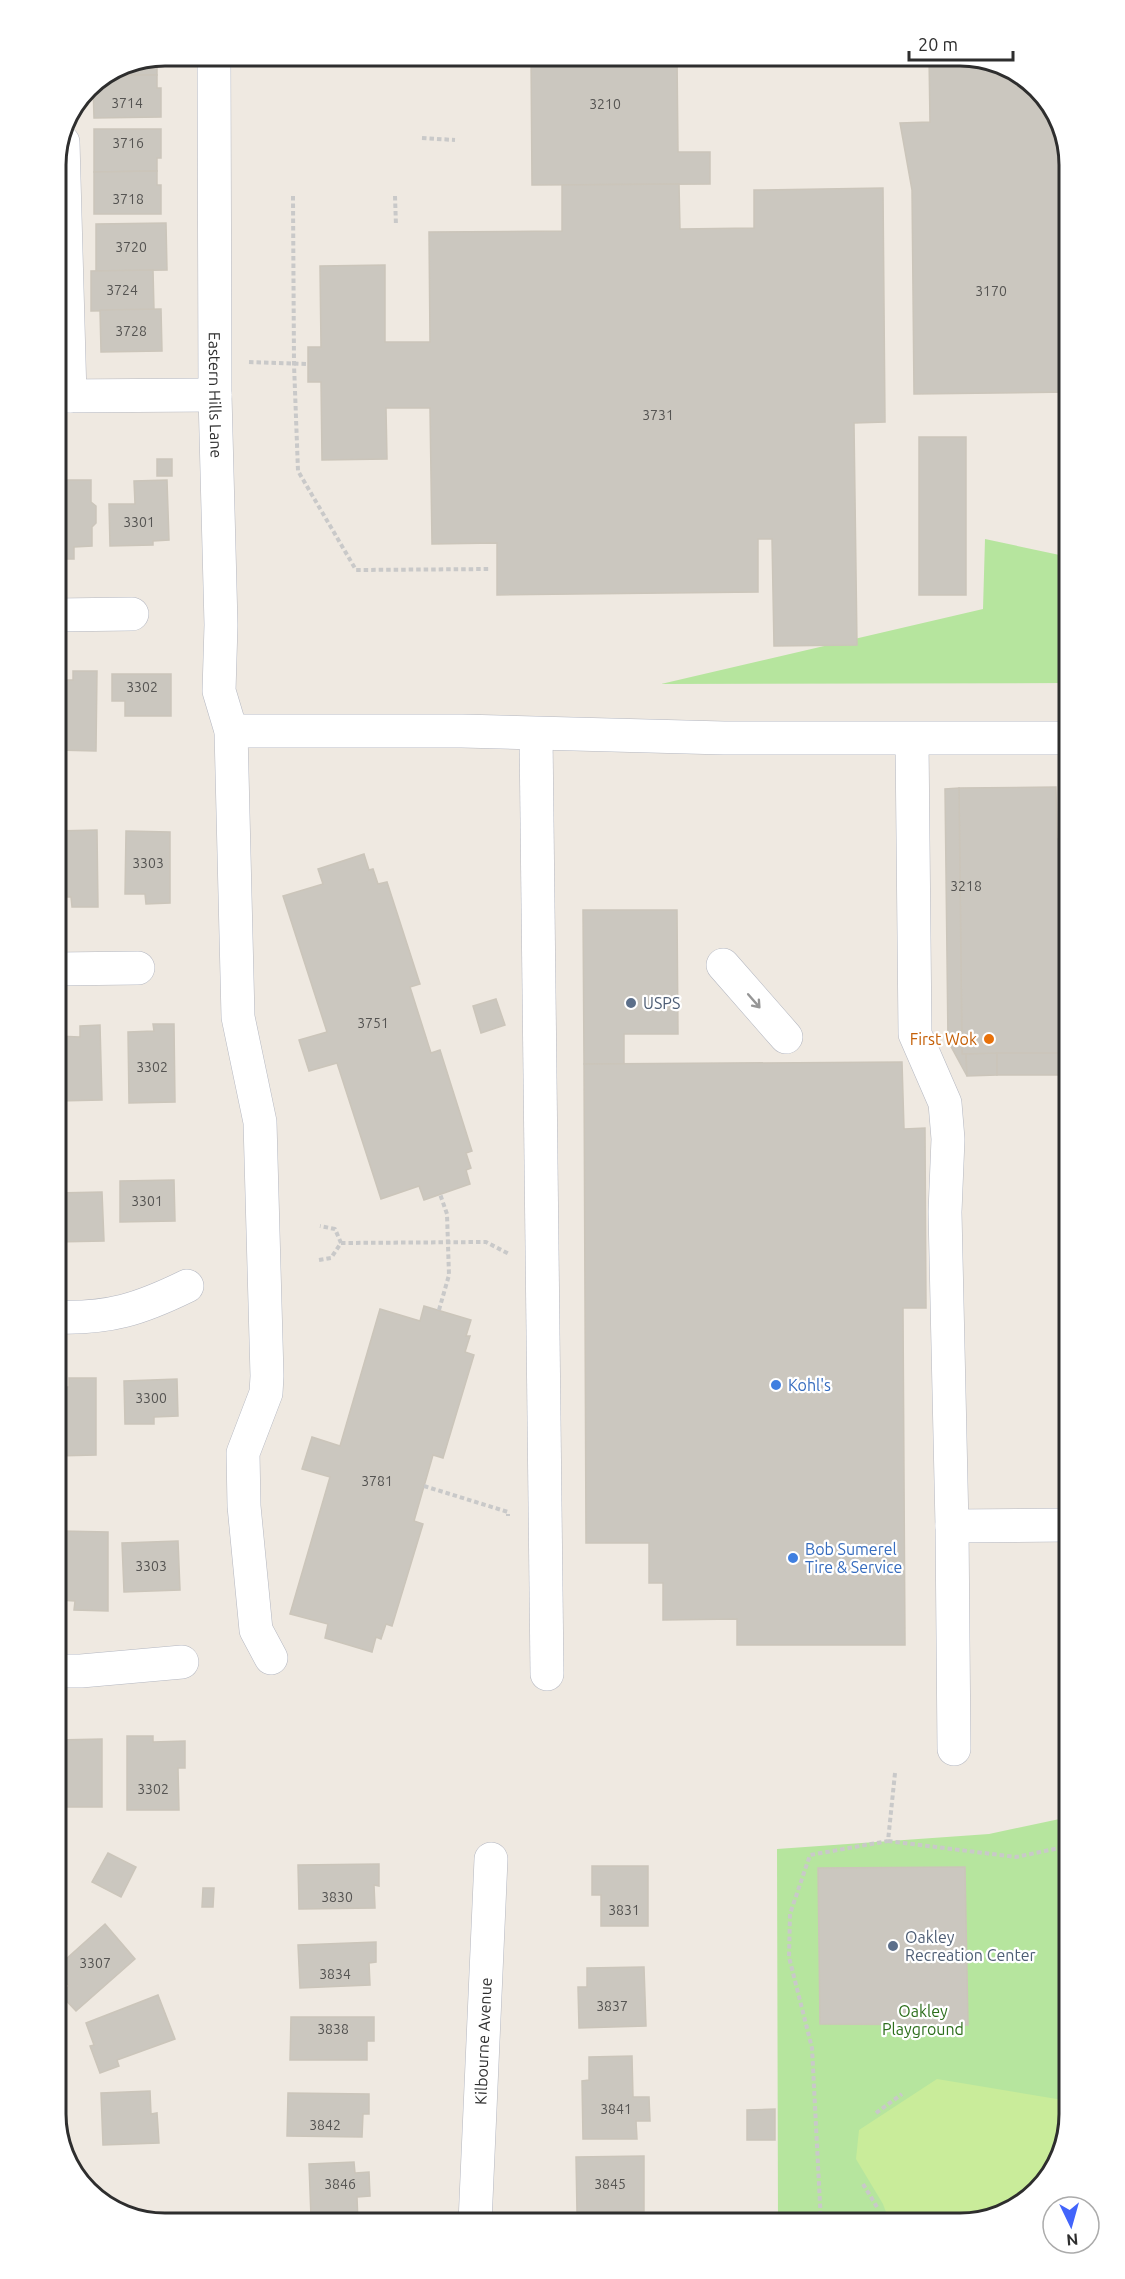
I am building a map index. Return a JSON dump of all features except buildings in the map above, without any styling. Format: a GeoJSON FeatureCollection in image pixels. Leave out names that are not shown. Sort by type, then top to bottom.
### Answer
{"type":"FeatureCollection","features":[{"type":"Feature","properties":{"kind":"street","name":"Eastern Hills Lane"},"geometry":{"type":"LineString","coordinates":[[214,66],[215,395],[221,625],[219,691],[231,731],[238,1017],[260,1122],[267,1376],[266,1393],[243,1453],[244,1506],[255,1630],[271,1658]]}},
{"type":"Feature","properties":{"kind":"street"},"geometry":{"type":"LineString","coordinates":[[66,396],[215,395]]}},
{"type":"Feature","properties":{"kind":"street"},"geometry":{"type":"LineString","coordinates":[[66,615],[132,614]]}},
{"type":"Feature","properties":{"kind":"street"},"geometry":{"type":"LineString","coordinates":[[231,731],[462,731],[912,740],[1059,738]]}},
{"type":"Feature","properties":{"kind":"street"},"geometry":{"type":"LineString","coordinates":[[536,734],[546,1674]]}},
{"type":"Feature","properties":{"kind":"street"},"geometry":{"type":"LineString","coordinates":[[912,740],[915,1035],[945,1103],[947,1130],[945,1212],[954,1749]]}},
{"type":"Feature","properties":{"kind":"street"},"geometry":{"type":"LineString","coordinates":[[723,965],[786,1037]]}},
{"type":"Feature","properties":{"kind":"street"},"geometry":{"type":"LineString","coordinates":[[66,969],[138,968]]}},
{"type":"Feature","properties":{"kind":"street"},"geometry":{"type":"LineString","coordinates":[[66,1317],[103,1316],[147,1305],[187,1286]]}},
{"type":"Feature","properties":{"kind":"street"},"geometry":{"type":"LineString","coordinates":[[952,1526],[1059,1525]]}},
{"type":"Feature","properties":{"kind":"street"},"geometry":{"type":"LineString","coordinates":[[66,1671],[182,1662]]}},
{"type":"Feature","properties":{"kind":"street","name":"Kilbourne Avenue"},"geometry":{"type":"LineString","coordinates":[[475,2213],[491,1859]]}},
{"type":"Feature","properties":{"kind":"path"},"geometry":{"type":"LineString","coordinates":[[422,138],[455,140]]}},
{"type":"Feature","properties":{"kind":"path"},"geometry":{"type":"LineString","coordinates":[[294,196],[294,364],[298,471],[356,570],[490,569]]}},
{"type":"Feature","properties":{"kind":"path"},"geometry":{"type":"LineString","coordinates":[[395,196],[396,226]]}},
{"type":"Feature","properties":{"kind":"path"},"geometry":{"type":"LineString","coordinates":[[247,362],[309,364]]}},
{"type":"Feature","properties":{"kind":"path"},"geometry":{"type":"LineString","coordinates":[[439,1310],[449,1275],[447,1214],[440,1194]]}},
{"type":"Feature","properties":{"kind":"path"},"geometry":{"type":"LineString","coordinates":[[319,1260],[332,1258],[340,1243],[335,1229],[320,1226]]}},
{"type":"Feature","properties":{"kind":"path"},"geometry":{"type":"LineString","coordinates":[[340,1243],[486,1242],[516,1258],[542,1258]]}},
{"type":"Feature","properties":{"kind":"path"},"geometry":{"type":"LineString","coordinates":[[424,1486],[508,1512],[508,1524]]}},
{"type":"Feature","properties":{"kind":"path"},"geometry":{"type":"LineString","coordinates":[[888,1842],[895,1773]]}},
{"type":"Feature","properties":{"kind":"path"},"geometry":{"type":"LineString","coordinates":[[820,2213],[812,2048],[789,1957],[790,1914],[810,1855],[888,1842],[1016,1857],[1059,1848]]}},
{"type":"Feature","properties":{"kind":"path"},"geometry":{"type":"LineString","coordinates":[[876,2112],[902,2094]]}},
{"type":"Feature","properties":{"kind":"path"},"geometry":{"type":"LineString","coordinates":[[863,2184],[877,2207]]}},
{"type":"Feature","properties":{"kind":"green space"},"geometry":{"type":"Polygon","coordinates":[[[985,539],[1059,555],[1059,683],[661,684],[983,609],[985,539]]]}},
{"type":"Feature","properties":{"kind":"green space","name":"Oakley Playground"},"geometry":{"type":"Polygon","coordinates":[[[1059,1819],[1059,2114],[1054,2146],[1049,2158],[1034,2179],[1015,2196],[979,2211],[960,2213],[778,2213],[777,1849],[989,1834],[1059,1819]]]}},
{"type":"Feature","properties":{"kind":"green space"},"geometry":{"type":"Polygon","coordinates":[[[937,2079],[1059,2099],[1058,2127],[1054,2146],[1042,2169],[1015,2196],[979,2211],[886,2213],[856,2159],[859,2130],[937,2079]]]}},
{"type":"Feature","properties":{"kind":"place","name":"USPS"},"geometry":{"type":"Point","coordinates":[631,1003]}},
{"type":"Feature","properties":{"kind":"place","name":"First Wok"},"geometry":{"type":"Point","coordinates":[989,1039]}},
{"type":"Feature","properties":{"kind":"place","name":"Kohl's"},"geometry":{"type":"Point","coordinates":[776,1385]}},
{"type":"Feature","properties":{"kind":"place","name":"Bob Sumerel Tire & Service"},"geometry":{"type":"Point","coordinates":[793,1558]}},
{"type":"Feature","properties":{"kind":"place","name":"Oakley Recreation Center"},"geometry":{"type":"Point","coordinates":[893,1946]}}]}
